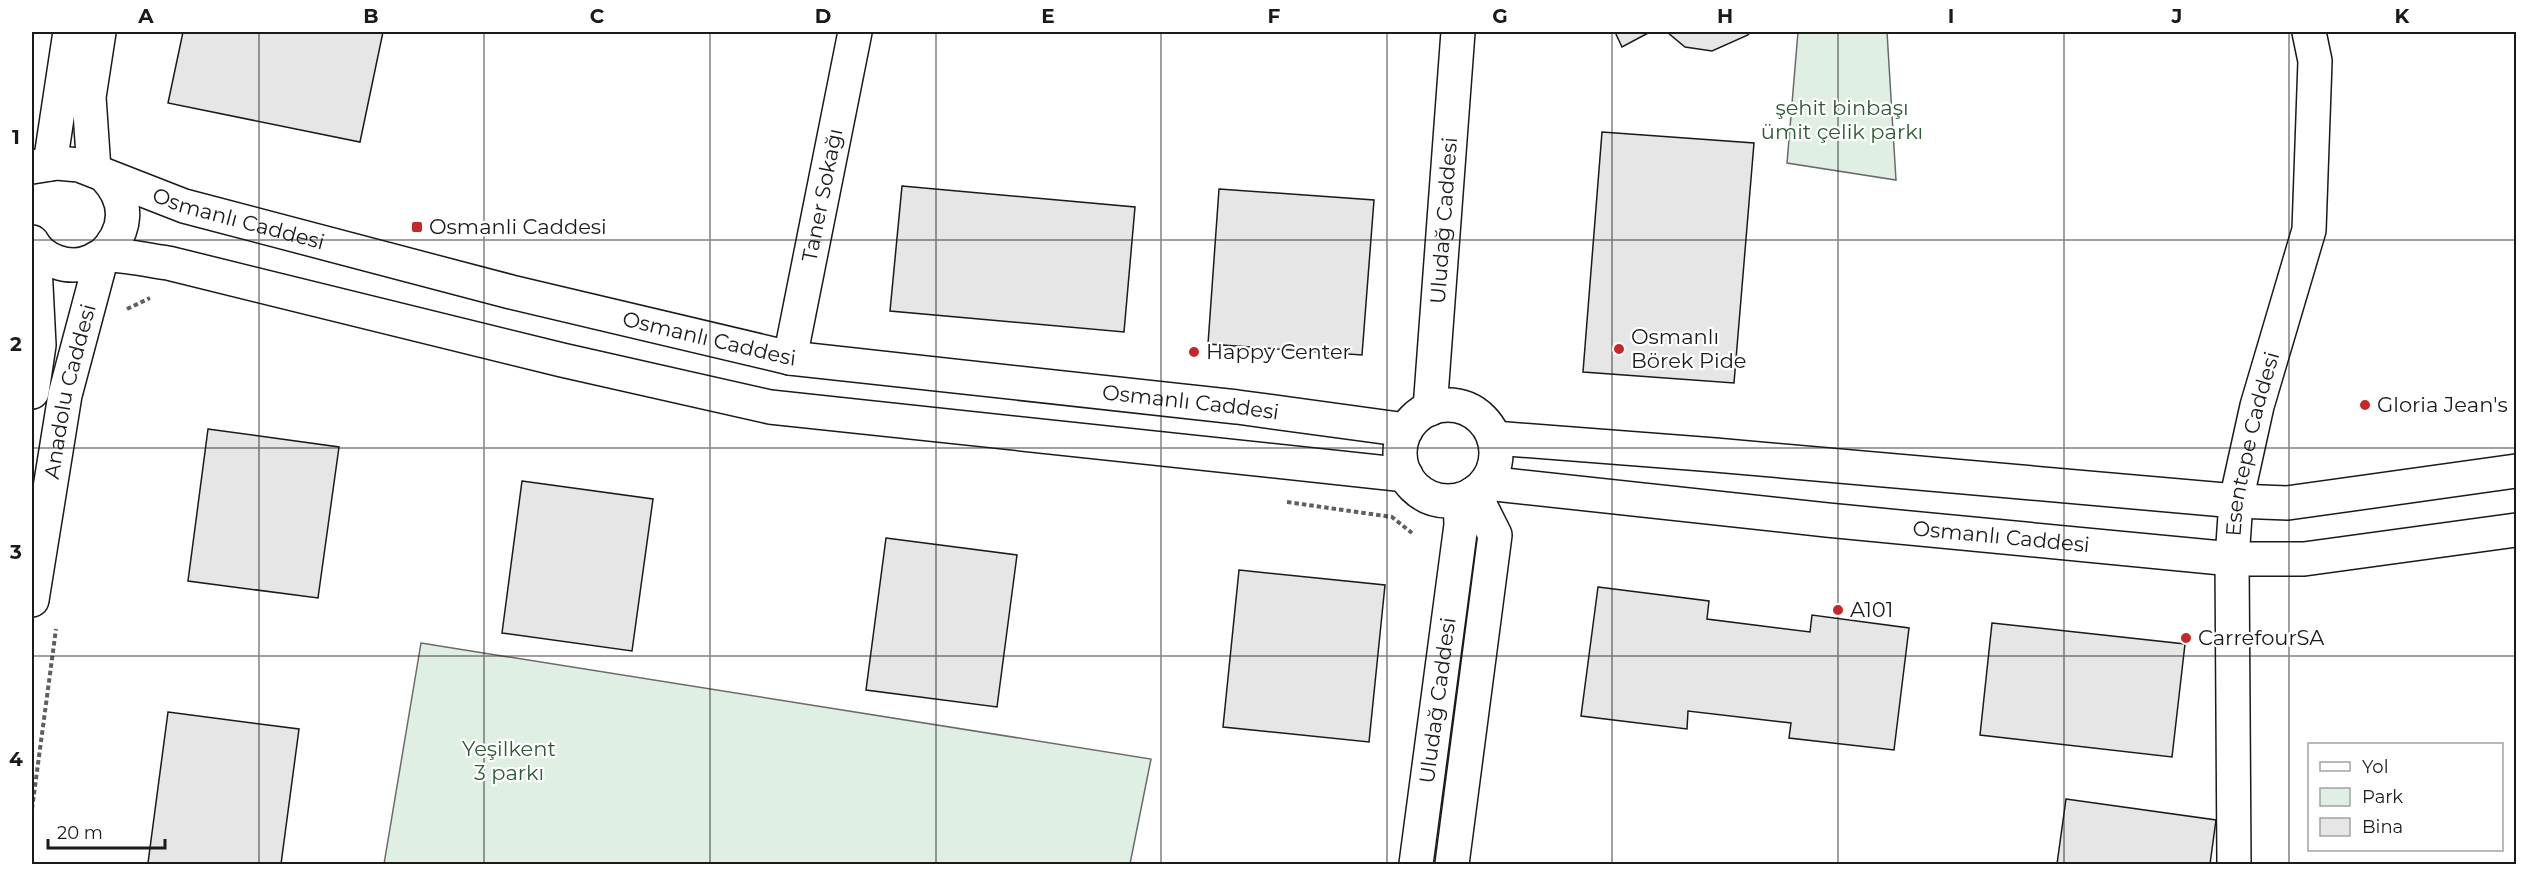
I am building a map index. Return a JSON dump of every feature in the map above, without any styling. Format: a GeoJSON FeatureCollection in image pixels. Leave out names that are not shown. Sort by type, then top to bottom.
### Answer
{"type":"FeatureCollection","features":[{"type":"Feature","properties":{"kind":"main road"},"geometry":{"type":"LineString","coordinates":[[38,170],[70,32]]}},
{"type":"Feature","properties":{"kind":"main road"},"geometry":{"type":"LineString","coordinates":[[33,244],[45,256],[58,263],[74,265],[88,263],[102,256],[113,245],[120,231],[123,216],[116,188],[99,173],[89,97],[99,32]]}},
{"type":"Feature","properties":{"kind":"main road","name":"Taner Sokağı"},"geometry":{"type":"LineString","coordinates":[[790,358],[855,32]]}},
{"type":"Feature","properties":{"kind":"main road","name":"Uludağ Caddesi"},"geometry":{"type":"LineString","coordinates":[[1418,419],[1458,32]]}},
{"type":"Feature","properties":{"kind":"main road","name":"Esentepe Caddesi"},"geometry":{"type":"LineString","coordinates":[[2234,864],[2232,559],[2236,501],[2257,406],[2309,230],[2315,61],[2308,32]]}},
{"type":"Feature","properties":{"kind":"main road","name":"Osmanlı Caddesi"},"geometry":{"type":"LineString","coordinates":[[38,170],[79,165],[166,200],[263,227],[511,292],[790,358],[1237,407],[1418,419]]}},
{"type":"Feature","properties":{"kind":"main road","name":"Anadolu Caddesi"},"geometry":{"type":"LineString","coordinates":[[32,392],[39,336],[33,244]]}},
{"type":"Feature","properties":{"kind":"main road"},"geometry":{"type":"LineString","coordinates":[[102,256],[168,263],[562,360],[770,407],[1406,475]]}},
{"type":"Feature","properties":{"kind":"main road","name":"Anadolu Caddesi"},"geometry":{"type":"LineString","coordinates":[[32,600],[65,395],[102,256]]}},
{"type":"Feature","properties":{"kind":"main road"},"geometry":{"type":"LineString","coordinates":[[1445,405],[1461,406],[1475,413],[1487,424],[1494,438],[1495,461],[1473,492],[1444,501],[1428,496],[1415,488],[1406,475],[1401,460],[1401,444],[1418,419],[1445,405]]}},
{"type":"Feature","properties":{"kind":"main road"},"geometry":{"type":"LineString","coordinates":[[1494,438],[2236,501],[2288,503],[2517,471]]}},
{"type":"Feature","properties":{"kind":"main road"},"geometry":{"type":"LineString","coordinates":[[1452,864],[1495,535],[1473,492]]}},
{"type":"Feature","properties":{"kind":"main road","name":"Osmanlı Caddesi"},"geometry":{"type":"LineString","coordinates":[[1473,492],[1827,520],[2232,559],[2304,559],[2517,530]]}},
{"type":"Feature","properties":{"kind":"main road","name":"Uludağ Caddesi"},"geometry":{"type":"LineString","coordinates":[[1416,864],[1461,525],[1473,492]]}},
{"type":"Feature","properties":{"kind":"green space","name":"şehit binbaşı ümit çelik parkı"},"geometry":{"type":"Polygon","coordinates":[[[1798,32],[1887,32],[1896,180],[1787,163],[1798,32]]]}},
{"type":"Feature","properties":{"kind":"green space","name":"Yeşilkent 3 parkı"},"geometry":{"type":"Polygon","coordinates":[[[421,643],[1151,759],[1130,864],[384,864],[421,643]]]}},
{"type":"Feature","properties":{"kind":"building"},"geometry":{"type":"Polygon","coordinates":[[[183,32],[383,32],[360,142],[168,103],[183,32]]]}},
{"type":"Feature","properties":{"kind":"building"},"geometry":{"type":"Polygon","coordinates":[[[1615,32],[1650,32],[1622,47],[1615,32]]]}},
{"type":"Feature","properties":{"kind":"building"},"geometry":{"type":"Polygon","coordinates":[[[1667,32],[1750,32],[1712,51],[1685,47],[1667,32]]]}},
{"type":"Feature","properties":{"kind":"building"},"geometry":{"type":"Polygon","coordinates":[[[1602,132],[1754,143],[1734,383],[1583,372],[1602,132]]]}},
{"type":"Feature","properties":{"kind":"building"},"geometry":{"type":"Polygon","coordinates":[[[902,186],[1135,207],[1124,332],[890,311],[902,186]]]}},
{"type":"Feature","properties":{"kind":"building"},"geometry":{"type":"Polygon","coordinates":[[[1219,189],[1374,200],[1362,355],[1208,344],[1219,189]]]}},
{"type":"Feature","properties":{"kind":"building"},"geometry":{"type":"Polygon","coordinates":[[[208,429],[339,447],[318,598],[188,581],[208,429]]]}},
{"type":"Feature","properties":{"kind":"building"},"geometry":{"type":"Polygon","coordinates":[[[522,481],[653,499],[632,651],[502,633],[522,481]]]}},
{"type":"Feature","properties":{"kind":"building"},"geometry":{"type":"Polygon","coordinates":[[[886,538],[1017,555],[997,707],[866,690],[886,538]]]}},
{"type":"Feature","properties":{"kind":"building"},"geometry":{"type":"Polygon","coordinates":[[[1239,570],[1385,585],[1369,742],[1223,727],[1239,570]]]}},
{"type":"Feature","properties":{"kind":"building"},"geometry":{"type":"Polygon","coordinates":[[[1598,587],[1709,601],[1707,619],[1810,632],[1812,615],[1909,628],[1894,750],[1789,738],[1791,723],[1688,711],[1687,729],[1581,716],[1598,587]]]}},
{"type":"Feature","properties":{"kind":"building"},"geometry":{"type":"Polygon","coordinates":[[[1992,623],[2185,644],[2172,757],[1980,735],[1992,623]]]}},
{"type":"Feature","properties":{"kind":"building"},"geometry":{"type":"Polygon","coordinates":[[[168,712],[299,729],[281,864],[148,863],[168,712]]]}},
{"type":"Feature","properties":{"kind":"building"},"geometry":{"type":"Polygon","coordinates":[[[2066,799],[2216,820],[2210,864],[2057,864],[2066,799]]]}},
{"type":"Feature","properties":{"kind":"place","name":"Osmanli Caddesi"},"geometry":{"type":"Point","coordinates":[417,227]}},
{"type":"Feature","properties":{"kind":"place","name":"Osmanlı Börek Pide"},"geometry":{"type":"Point","coordinates":[1619,349]}},
{"type":"Feature","properties":{"kind":"place","name":"Happy Center"},"geometry":{"type":"Point","coordinates":[1194,352]}},
{"type":"Feature","properties":{"kind":"place","name":"Gloria Jean's"},"geometry":{"type":"Point","coordinates":[2365,405]}},
{"type":"Feature","properties":{"kind":"place","name":"A101"},"geometry":{"type":"Point","coordinates":[1838,610]}},
{"type":"Feature","properties":{"kind":"place","name":"CarrefourSA"},"geometry":{"type":"Point","coordinates":[2186,638]}}]}
